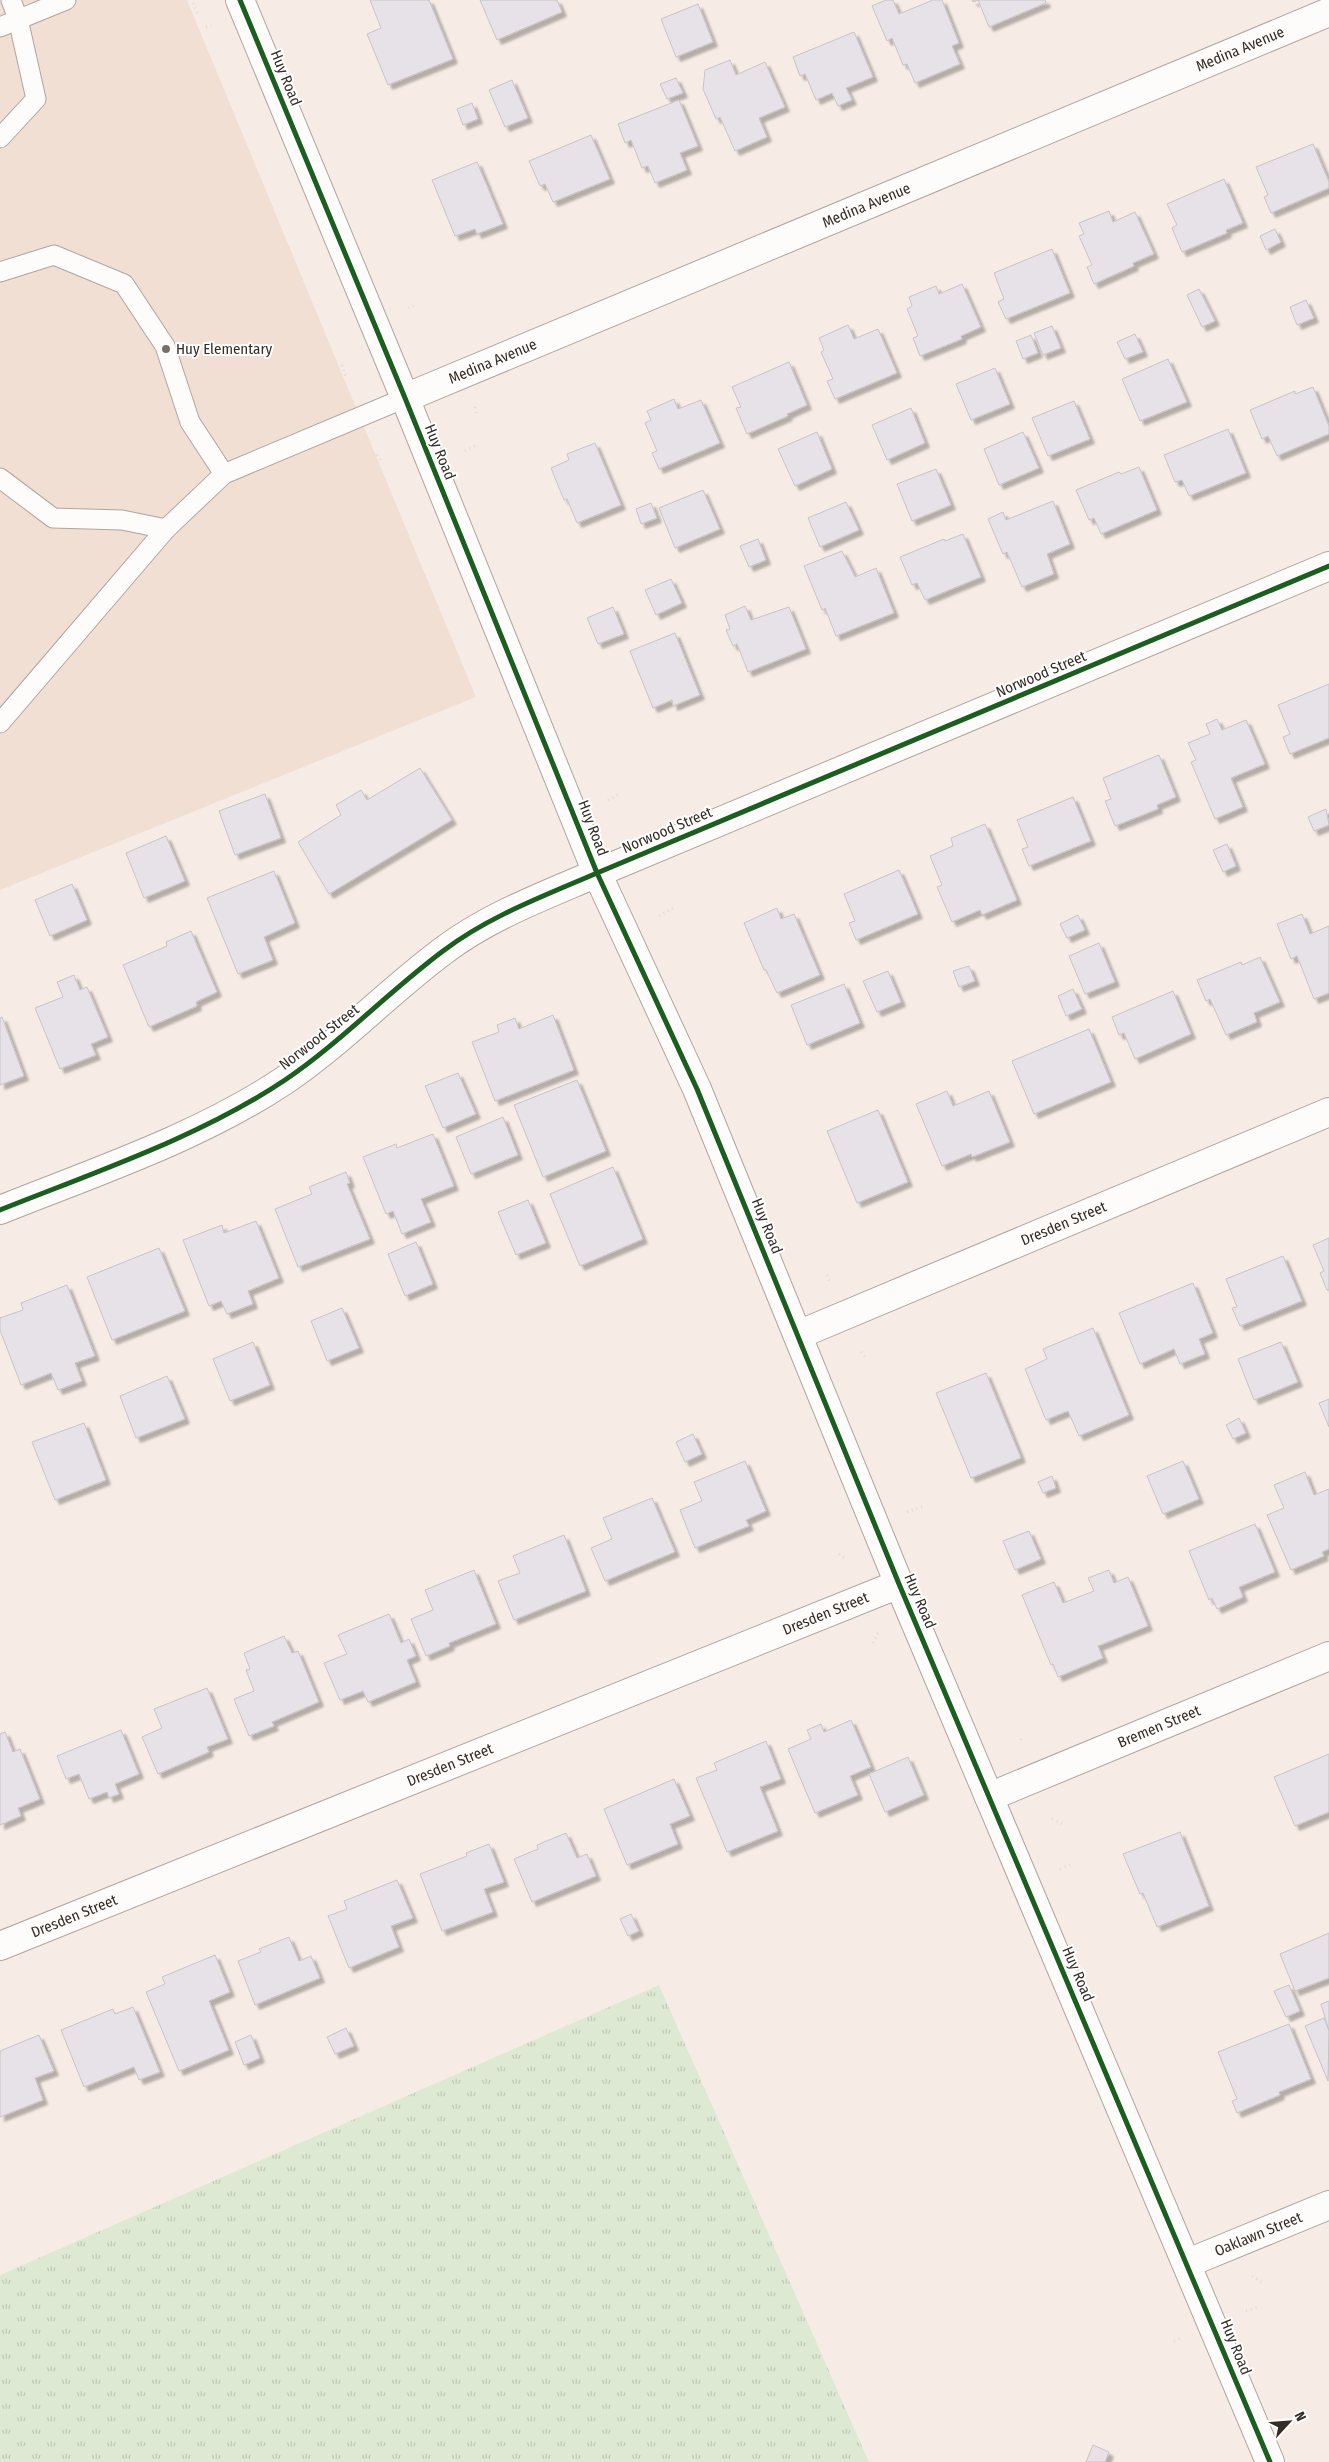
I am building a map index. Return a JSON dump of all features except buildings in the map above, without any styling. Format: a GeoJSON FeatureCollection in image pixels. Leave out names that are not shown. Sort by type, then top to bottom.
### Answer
{"type":"FeatureCollection","features":[{"type":"Feature","properties":{"kind":"street","name":"Huy Road"},"geometry":{"type":"LineString","coordinates":[[240,0],[405,398],[597,873],[697,1090],[899,1584],[1188,2263],[1270,2462]]}},
{"type":"Feature","properties":{"kind":"street","name":"Medina Avenue"},"geometry":{"type":"LineString","coordinates":[[405,398],[1329,12]]}},
{"type":"Feature","properties":{"kind":"street","name":"Norwood Street"},"geometry":{"type":"LineString","coordinates":[[0,1210],[207,1124],[284,1080],[356,1025],[442,951],[484,923],[597,873],[1329,566]]}},
{"type":"Feature","properties":{"kind":"street","name":"Dresden Street"},"geometry":{"type":"LineString","coordinates":[[798,1335],[1329,1112]]}},
{"type":"Feature","properties":{"kind":"street","name":"Dresden Street"},"geometry":{"type":"LineString","coordinates":[[0,1946],[899,1584]]}},
{"type":"Feature","properties":{"kind":"street","name":"Bremen Street"},"geometry":{"type":"LineString","coordinates":[[989,1797],[1329,1656]]}},
{"type":"Feature","properties":{"kind":"street","name":"Oaklawn Street"},"geometry":{"type":"LineString","coordinates":[[1188,2263],[1329,2205]]}},
{"type":"Feature","properties":{"kind":"lane"},"geometry":{"type":"LineString","coordinates":[[0,138],[36,99],[18,19],[10,0]]}},
{"type":"Feature","properties":{"kind":"lane"},"geometry":{"type":"LineString","coordinates":[[0,27],[66,0]]}},
{"type":"Feature","properties":{"kind":"lane"},"geometry":{"type":"LineString","coordinates":[[0,272],[54,255],[124,284],[165,346],[190,422],[224,474]]}},
{"type":"Feature","properties":{"kind":"lane"},"geometry":{"type":"LineString","coordinates":[[0,723],[166,528],[224,474],[405,398]]}},
{"type":"Feature","properties":{"kind":"lane"},"geometry":{"type":"LineString","coordinates":[[0,478],[53,518],[122,520],[166,528]]}},
{"type":"Feature","properties":{"kind":"path"},"geometry":{"type":"LineString","coordinates":[[193,3],[198,14]]}},
{"type":"Feature","properties":{"kind":"path"},"geometry":{"type":"LineString","coordinates":[[206,27],[211,25]]}},
{"type":"Feature","properties":{"kind":"path"},"geometry":{"type":"LineString","coordinates":[[408,308],[417,304]]}},
{"type":"Feature","properties":{"kind":"path"},"geometry":{"type":"LineString","coordinates":[[342,365],[346,377]]}},
{"type":"Feature","properties":{"kind":"path"},"geometry":{"type":"LineString","coordinates":[[462,452],[475,446]]}},
{"type":"Feature","properties":{"kind":"path"},"geometry":{"type":"LineString","coordinates":[[377,455],[382,461]]}},
{"type":"Feature","properties":{"kind":"path"},"geometry":{"type":"LineString","coordinates":[[608,800],[620,794]]}},
{"type":"Feature","properties":{"kind":"path"},"geometry":{"type":"LineString","coordinates":[[659,916],[673,908]]}},
{"type":"Feature","properties":{"kind":"path"},"geometry":{"type":"LineString","coordinates":[[827,1275],[830,1282]]}},
{"type":"Feature","properties":{"kind":"path"},"geometry":{"type":"LineString","coordinates":[[861,1352],[865,1357]]}},
{"type":"Feature","properties":{"kind":"path"},"geometry":{"type":"LineString","coordinates":[[906,1513],[924,1506]]}},
{"type":"Feature","properties":{"kind":"path"},"geometry":{"type":"LineString","coordinates":[[839,1554],[847,1560]]}},
{"type":"Feature","properties":{"kind":"path"},"geometry":{"type":"LineString","coordinates":[[873,1643],[878,1633]]}},
{"type":"Feature","properties":{"kind":"path"},"geometry":{"type":"LineString","coordinates":[[1052,1819],[1065,1825]]}},
{"type":"Feature","properties":{"kind":"path"},"geometry":{"type":"LineString","coordinates":[[1060,1869],[1072,1864]]}},
{"type":"Feature","properties":{"kind":"path"},"geometry":{"type":"LineString","coordinates":[[1249,2274],[1261,2282]]}},
{"type":"Feature","properties":{"kind":"path"},"geometry":{"type":"LineString","coordinates":[[1246,2311],[1259,2307]]}},
{"type":"Feature","properties":{"kind":"shaded area","name":"Huy Elementary"},"geometry":{"type":"Polygon","coordinates":[[[0,0],[187,0],[476,697],[0,890],[0,0]]]}},
{"type":"Feature","properties":{"kind":"green space"},"geometry":{"type":"Polygon","coordinates":[[[659,1985],[869,2462],[0,2462],[0,2275],[659,1985]]]}},
{"type":"Feature","properties":{"kind":"cycle path"},"geometry":{"type":"LineString","coordinates":[[240,0],[405,398],[597,873],[697,1089],[899,1584],[1270,2462]]}},
{"type":"Feature","properties":{"kind":"cycle path"},"geometry":{"type":"LineString","coordinates":[[0,1210],[183,1136],[252,1100],[285,1080],[326,1050],[443,951],[479,927],[517,907],[1329,566]]}},
{"type":"Feature","properties":{"kind":"place","name":"Huy Elementary"},"geometry":{"type":"Point","coordinates":[166,349]}}]}
